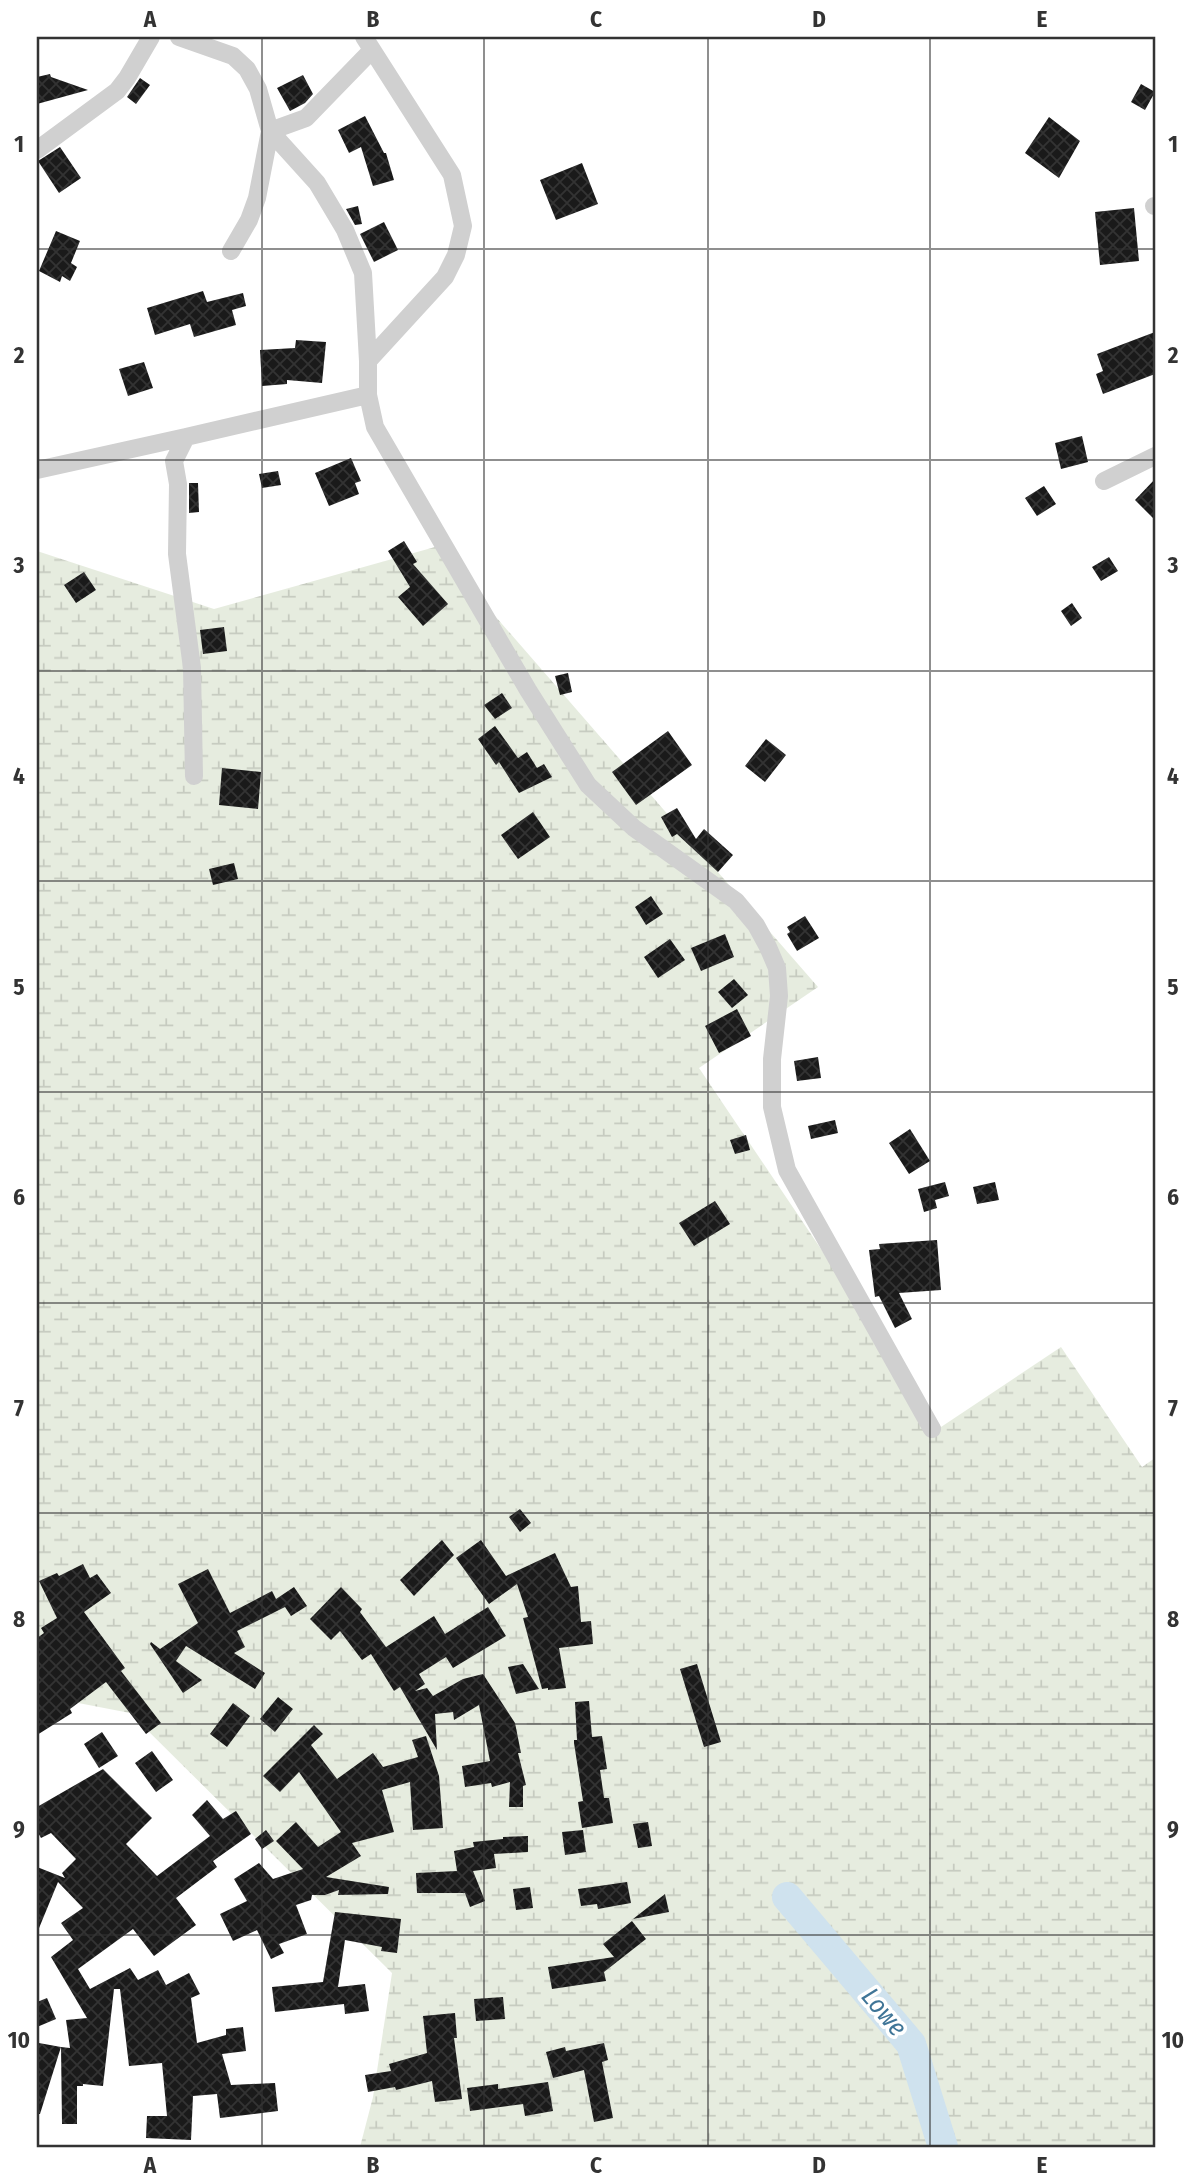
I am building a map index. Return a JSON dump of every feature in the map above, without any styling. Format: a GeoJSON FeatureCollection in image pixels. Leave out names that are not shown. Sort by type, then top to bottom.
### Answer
{"type":"FeatureCollection","features":[{"type":"Feature","properties":{"kind":"street"},"geometry":{"type":"LineString","coordinates":[[37,150],[117,91],[151,37]]}},
{"type":"Feature","properties":{"kind":"street"},"geometry":{"type":"LineString","coordinates":[[179,37],[241,61],[258,89],[270,131],[317,183],[345,230],[363,273],[368,395],[375,427],[528,690],[588,785],[634,828],[736,901],[756,925],[768,947],[777,968],[779,996],[772,1059],[772,1107],[787,1170],[932,1429]]}},
{"type":"Feature","properties":{"kind":"street"},"geometry":{"type":"LineString","coordinates":[[270,131],[306,118],[368,43],[452,175],[463,226],[456,256],[446,277],[368,361]]}},
{"type":"Feature","properties":{"kind":"street"},"geometry":{"type":"LineString","coordinates":[[231,251],[249,220],[257,198],[270,131]]}},
{"type":"Feature","properties":{"kind":"street"},"geometry":{"type":"LineString","coordinates":[[37,470],[368,395]]}},
{"type":"Feature","properties":{"kind":"street"},"geometry":{"type":"LineString","coordinates":[[186,437],[174,461],[178,484],[177,554],[192,668],[194,776]]}},
{"type":"Feature","properties":{"kind":"street"},"geometry":{"type":"LineString","coordinates":[[1104,481],[1155,456]]}},
{"type":"Feature","properties":{"kind":"green space"},"geometry":{"type":"Polygon","coordinates":[[[435,547],[818,987],[699,1068],[941,1427],[1061,1347],[1142,1467],[1155,1458],[1155,2147],[360,2147],[373,2097],[392,1973],[130,1713],[37,1695],[37,551],[214,609],[435,547]]]}},
{"type":"Feature","properties":{"kind":"building"},"geometry":{"type":"Polygon","coordinates":[[[50,74],[51,77],[88,90],[37,104],[37,77],[50,74]]]}},
{"type":"Feature","properties":{"kind":"building"},"geometry":{"type":"Polygon","coordinates":[[[303,75],[313,94],[305,103],[290,111],[277,88],[303,75]]]}},
{"type":"Feature","properties":{"kind":"building"},"geometry":{"type":"Polygon","coordinates":[[[140,78],[150,85],[136,104],[127,97],[140,78]]]}},
{"type":"Feature","properties":{"kind":"building"},"geometry":{"type":"Polygon","coordinates":[[[1141,84],[1155,92],[1145,110],[1131,102],[1141,84]]]}},
{"type":"Feature","properties":{"kind":"building"},"geometry":{"type":"Polygon","coordinates":[[[365,116],[386,153],[394,180],[373,186],[361,147],[349,153],[338,130],[365,116]]]}},
{"type":"Feature","properties":{"kind":"building"},"geometry":{"type":"Polygon","coordinates":[[[1049,117],[1080,141],[1059,178],[1025,153],[1049,117]]]}},
{"type":"Feature","properties":{"kind":"building"},"geometry":{"type":"Polygon","coordinates":[[[60,147],[81,178],[59,193],[38,161],[60,147]]]}},
{"type":"Feature","properties":{"kind":"building"},"geometry":{"type":"Polygon","coordinates":[[[582,163],[598,204],[556,220],[540,180],[582,163]]]}},
{"type":"Feature","properties":{"kind":"building"},"geometry":{"type":"Polygon","coordinates":[[[358,206],[362,224],[355,225],[346,209],[358,206]]]}},
{"type":"Feature","properties":{"kind":"building"},"geometry":{"type":"Polygon","coordinates":[[[1134,208],[1139,261],[1100,265],[1095,212],[1134,208]]]}},
{"type":"Feature","properties":{"kind":"building"},"geometry":{"type":"Polygon","coordinates":[[[384,222],[398,250],[374,262],[360,234],[384,222]]]}},
{"type":"Feature","properties":{"kind":"building"},"geometry":{"type":"Polygon","coordinates":[[[56,231],[80,241],[71,263],[77,267],[70,281],[62,276],[60,282],[39,271],[56,231]]]}},
{"type":"Feature","properties":{"kind":"building"},"geometry":{"type":"Polygon","coordinates":[[[203,291],[207,302],[243,293],[246,306],[232,310],[236,325],[194,337],[190,324],[155,335],[147,308],[203,291]]]}},
{"type":"Feature","properties":{"kind":"building"},"geometry":{"type":"Polygon","coordinates":[[[1155,332],[1155,374],[1103,394],[1096,374],[1103,371],[1097,354],[1155,332]]]}},
{"type":"Feature","properties":{"kind":"building"},"geometry":{"type":"Polygon","coordinates":[[[296,340],[326,342],[322,383],[287,380],[287,384],[262,386],[260,350],[295,348],[296,340]]]}},
{"type":"Feature","properties":{"kind":"building"},"geometry":{"type":"Polygon","coordinates":[[[144,362],[153,388],[128,396],[119,369],[144,362]]]}},
{"type":"Feature","properties":{"kind":"building"},"geometry":{"type":"Polygon","coordinates":[[[1082,436],[1088,462],[1061,469],[1055,443],[1082,436]]]}},
{"type":"Feature","properties":{"kind":"building"},"geometry":{"type":"Polygon","coordinates":[[[351,458],[361,481],[355,483],[359,494],[329,506],[315,473],[351,458]]]}},
{"type":"Feature","properties":{"kind":"building"},"geometry":{"type":"Polygon","coordinates":[[[278,471],[281,485],[262,488],[259,474],[278,471]]]}},
{"type":"Feature","properties":{"kind":"building"},"geometry":{"type":"Polygon","coordinates":[[[1155,479],[1155,520],[1135,500],[1155,479]]]}},
{"type":"Feature","properties":{"kind":"building"},"geometry":{"type":"Polygon","coordinates":[[[189,483],[198,483],[199,512],[189,513],[189,483]]]}},
{"type":"Feature","properties":{"kind":"building"},"geometry":{"type":"Polygon","coordinates":[[[1044,486],[1056,504],[1037,516],[1025,498],[1044,486]]]}},
{"type":"Feature","properties":{"kind":"building"},"geometry":{"type":"Polygon","coordinates":[[[404,541],[417,562],[413,564],[448,604],[423,626],[398,597],[410,587],[388,551],[404,541]]]}},
{"type":"Feature","properties":{"kind":"building"},"geometry":{"type":"Polygon","coordinates":[[[1109,557],[1118,571],[1101,581],[1092,567],[1109,557]]]}},
{"type":"Feature","properties":{"kind":"building"},"geometry":{"type":"Polygon","coordinates":[[[84,572],[96,590],[76,603],[64,585],[84,572]]]}},
{"type":"Feature","properties":{"kind":"building"},"geometry":{"type":"Polygon","coordinates":[[[1072,603],[1082,618],[1071,626],[1061,611],[1072,603]]]}},
{"type":"Feature","properties":{"kind":"building"},"geometry":{"type":"Polygon","coordinates":[[[224,627],[227,651],[203,654],[200,630],[224,627]]]}},
{"type":"Feature","properties":{"kind":"building"},"geometry":{"type":"Polygon","coordinates":[[[568,673],[572,692],[560,695],[555,676],[568,673]]]}},
{"type":"Feature","properties":{"kind":"building"},"geometry":{"type":"Polygon","coordinates":[[[502,693],[512,708],[495,719],[484,705],[502,693]]]}},
{"type":"Feature","properties":{"kind":"building"},"geometry":{"type":"Polygon","coordinates":[[[495,726],[518,758],[527,752],[537,768],[544,764],[552,777],[519,793],[499,762],[496,765],[478,739],[495,726]]]}},
{"type":"Feature","properties":{"kind":"building"},"geometry":{"type":"Polygon","coordinates":[[[668,731],[692,765],[636,805],[612,772],[668,731]]]}},
{"type":"Feature","properties":{"kind":"building"},"geometry":{"type":"Polygon","coordinates":[[[766,739],[786,755],[765,782],[745,766],[766,739]]]}},
{"type":"Feature","properties":{"kind":"building"},"geometry":{"type":"Polygon","coordinates":[[[222,768],[261,772],[258,809],[219,805],[222,768]]]}},
{"type":"Feature","properties":{"kind":"building"},"geometry":{"type":"Polygon","coordinates":[[[677,808],[696,839],[704,829],[733,855],[718,872],[677,834],[672,837],[661,817],[677,808]]]}},
{"type":"Feature","properties":{"kind":"building"},"geometry":{"type":"Polygon","coordinates":[[[533,812],[550,837],[518,859],[501,835],[533,812]]]}},
{"type":"Feature","properties":{"kind":"building"},"geometry":{"type":"Polygon","coordinates":[[[234,863],[238,879],[213,885],[209,869],[234,863]]]}},
{"type":"Feature","properties":{"kind":"building"},"geometry":{"type":"Polygon","coordinates":[[[651,896],[663,914],[646,925],[635,907],[651,896]]]}},
{"type":"Feature","properties":{"kind":"building"},"geometry":{"type":"Polygon","coordinates":[[[805,916],[819,938],[797,951],[787,934],[790,932],[787,927],[805,916]]]}},
{"type":"Feature","properties":{"kind":"building"},"geometry":{"type":"Polygon","coordinates":[[[725,934],[734,957],[701,971],[691,948],[725,934]]]}},
{"type":"Feature","properties":{"kind":"building"},"geometry":{"type":"Polygon","coordinates":[[[670,939],[685,960],[658,978],[644,957],[670,939]]]}},
{"type":"Feature","properties":{"kind":"building"},"geometry":{"type":"Polygon","coordinates":[[[734,979],[748,995],[732,1008],[718,992],[734,979]]]}},
{"type":"Feature","properties":{"kind":"building"},"geometry":{"type":"Polygon","coordinates":[[[737,1009],[751,1036],[719,1053],[705,1026],[737,1009]]]}},
{"type":"Feature","properties":{"kind":"building"},"geometry":{"type":"Polygon","coordinates":[[[818,1057],[821,1078],[797,1081],[794,1061],[818,1057]]]}},
{"type":"Feature","properties":{"kind":"building"},"geometry":{"type":"Polygon","coordinates":[[[835,1120],[838,1133],[811,1139],[808,1126],[835,1120]]]}},
{"type":"Feature","properties":{"kind":"building"},"geometry":{"type":"Polygon","coordinates":[[[910,1129],[930,1161],[909,1174],[889,1143],[910,1129]]]}},
{"type":"Feature","properties":{"kind":"building"},"geometry":{"type":"Polygon","coordinates":[[[746,1135],[750,1150],[735,1154],[730,1140],[746,1135]]]}},
{"type":"Feature","properties":{"kind":"building"},"geometry":{"type":"Polygon","coordinates":[[[945,1182],[949,1196],[935,1200],[937,1208],[924,1212],[918,1189],[945,1182]]]}},
{"type":"Feature","properties":{"kind":"building"},"geometry":{"type":"Polygon","coordinates":[[[995,1182],[999,1200],[977,1204],[973,1187],[995,1182]]]}},
{"type":"Feature","properties":{"kind":"building"},"geometry":{"type":"Polygon","coordinates":[[[715,1201],[730,1224],[694,1246],[679,1223],[715,1201]]]}},
{"type":"Feature","properties":{"kind":"building"},"geometry":{"type":"Polygon","coordinates":[[[937,1240],[941,1290],[899,1293],[912,1319],[895,1328],[879,1296],[875,1297],[869,1250],[880,1249],[879,1244],[937,1240]]]}},
{"type":"Feature","properties":{"kind":"building"},"geometry":{"type":"Polygon","coordinates":[[[520,1509],[531,1523],[520,1532],[509,1517],[520,1509]]]}},
{"type":"Feature","properties":{"kind":"building"},"geometry":{"type":"Polygon","coordinates":[[[442,1540],[454,1555],[414,1596],[400,1580],[442,1540]]]}},
{"type":"Feature","properties":{"kind":"building"},"geometry":{"type":"Polygon","coordinates":[[[481,1540],[506,1576],[555,1553],[571,1587],[578,1586],[581,1622],[591,1621],[593,1644],[559,1648],[566,1688],[542,1689],[523,1618],[528,1617],[517,1584],[489,1604],[456,1558],[481,1540]]]}},
{"type":"Feature","properties":{"kind":"building"},"geometry":{"type":"Polygon","coordinates":[[[83,1564],[90,1578],[97,1574],[111,1593],[84,1612],[125,1668],[121,1671],[161,1723],[146,1734],[106,1682],[70,1709],[72,1713],[37,1735],[37,1638],[44,1633],[41,1628],[57,1618],[39,1581],[57,1573],[59,1576],[83,1564]]]}},
{"type":"Feature","properties":{"kind":"building"},"geometry":{"type":"Polygon","coordinates":[[[208,1569],[230,1613],[272,1591],[276,1599],[294,1587],[307,1606],[291,1616],[285,1607],[237,1631],[245,1647],[234,1653],[265,1673],[255,1689],[186,1646],[176,1661],[202,1680],[183,1693],[150,1644],[151,1642],[160,1649],[198,1623],[178,1584],[208,1569]]]}},
{"type":"Feature","properties":{"kind":"building"},"geometry":{"type":"Polygon","coordinates":[[[341,1587],[362,1609],[360,1612],[386,1647],[434,1616],[445,1634],[488,1607],[506,1636],[453,1668],[446,1657],[419,1674],[425,1684],[415,1691],[427,1688],[433,1696],[463,1679],[483,1674],[515,1723],[521,1753],[518,1753],[526,1785],[523,1786],[523,1807],[509,1807],[510,1782],[492,1787],[491,1783],[465,1787],[462,1766],[490,1761],[479,1705],[454,1720],[453,1712],[435,1714],[437,1750],[400,1687],[394,1691],[371,1654],[362,1660],[340,1631],[331,1640],[310,1619],[341,1587]]]}},
{"type":"Feature","properties":{"kind":"building"},"geometry":{"type":"Polygon","coordinates":[[[523,1664],[539,1689],[516,1694],[508,1667],[523,1664]]]}},
{"type":"Feature","properties":{"kind":"building"},"geometry":{"type":"Polygon","coordinates":[[[697,1664],[721,1742],[704,1747],[680,1669],[697,1664]]]}},
{"type":"Feature","properties":{"kind":"building"},"geometry":{"type":"Polygon","coordinates":[[[278,1697],[293,1709],[275,1732],[260,1719],[278,1697]]]}},
{"type":"Feature","properties":{"kind":"building"},"geometry":{"type":"Polygon","coordinates":[[[589,1701],[592,1737],[602,1736],[607,1769],[600,1770],[604,1798],[609,1798],[613,1823],[582,1828],[578,1802],[583,1801],[574,1743],[574,1740],[577,1740],[575,1702],[589,1701]]]}},
{"type":"Feature","properties":{"kind":"building"},"geometry":{"type":"Polygon","coordinates":[[[233,1703],[250,1716],[227,1747],[210,1734],[233,1703]]]}},
{"type":"Feature","properties":{"kind":"building"},"geometry":{"type":"Polygon","coordinates":[[[314,1725],[323,1734],[311,1745],[337,1779],[373,1753],[383,1767],[418,1757],[412,1740],[426,1736],[439,1776],[443,1828],[413,1830],[410,1782],[382,1790],[394,1832],[352,1843],[361,1856],[326,1877],[389,1887],[388,1894],[338,1895],[339,1890],[325,1895],[312,1895],[311,1900],[296,1905],[307,1934],[279,1944],[284,1953],[271,1959],[257,1930],[233,1941],[220,1914],[247,1901],[234,1879],[259,1863],[273,1879],[303,1869],[276,1841],[296,1822],[318,1847],[341,1832],[299,1772],[280,1792],[263,1776],[314,1725]]]}},
{"type":"Feature","properties":{"kind":"building"},"geometry":{"type":"Polygon","coordinates":[[[102,1732],[118,1756],[99,1768],[84,1744],[102,1732]]]}},
{"type":"Feature","properties":{"kind":"building"},"geometry":{"type":"Polygon","coordinates":[[[152,1751],[173,1780],[156,1792],[135,1763],[152,1751]]]}},
{"type":"Feature","properties":{"kind":"building"},"geometry":{"type":"Polygon","coordinates":[[[103,1769],[152,1818],[126,1844],[157,1876],[210,1836],[192,1815],[207,1800],[223,1819],[236,1811],[251,1834],[213,1861],[217,1867],[176,1898],[196,1925],[154,1956],[133,1929],[78,1969],[90,1989],[130,1968],[138,1980],[158,1970],[166,1985],[189,1973],[200,1994],[191,1998],[197,2043],[226,2035],[226,2029],[243,2027],[246,2051],[222,2054],[231,2085],[275,2083],[278,2111],[220,2118],[217,2094],[193,2096],[191,2140],[146,2138],[147,2116],[167,2116],[162,2063],[129,2066],[120,1989],[114,1989],[103,2086],[77,2086],[77,2124],[62,2124],[61,2047],[70,2048],[66,2020],[87,2018],[51,1957],[73,1940],[61,1923],[83,1908],[58,1882],[37,1933],[37,1867],[65,1878],[62,1873],[76,1859],[51,1833],[41,1838],[37,1831],[37,1807],[103,1769]]]}},
{"type":"Feature","properties":{"kind":"building"},"geometry":{"type":"Polygon","coordinates":[[[648,1822],[652,1846],[638,1848],[633,1824],[648,1822]]]}},
{"type":"Feature","properties":{"kind":"building"},"geometry":{"type":"Polygon","coordinates":[[[266,1830],[274,1841],[262,1849],[255,1839],[266,1830]]]}},
{"type":"Feature","properties":{"kind":"building"},"geometry":{"type":"Polygon","coordinates":[[[583,1830],[586,1852],[565,1855],[562,1832],[583,1830]]]}},
{"type":"Feature","properties":{"kind":"building"},"geometry":{"type":"Polygon","coordinates":[[[528,1836],[528,1852],[494,1854],[496,1868],[473,1871],[485,1901],[470,1907],[465,1893],[417,1893],[416,1873],[457,1871],[454,1851],[474,1847],[473,1842],[528,1836]]]}},
{"type":"Feature","properties":{"kind":"building"},"geometry":{"type":"Polygon","coordinates":[[[627,1882],[631,1903],[598,1909],[597,1904],[581,1906],[578,1889],[627,1882]]]}},
{"type":"Feature","properties":{"kind":"building"},"geometry":{"type":"Polygon","coordinates":[[[530,1887],[533,1908],[516,1910],[513,1889],[530,1887]]]}},
{"type":"Feature","properties":{"kind":"building"},"geometry":{"type":"Polygon","coordinates":[[[665,1894],[669,1912],[633,1919],[665,1894]]]}},
{"type":"Feature","properties":{"kind":"building"},"geometry":{"type":"Polygon","coordinates":[[[335,1912],[401,1919],[397,1953],[381,1951],[382,1947],[345,1940],[338,1987],[365,1984],[369,2011],[345,2014],[344,2004],[275,2012],[272,1987],[323,1982],[335,1912]]]}},
{"type":"Feature","properties":{"kind":"building"},"geometry":{"type":"Polygon","coordinates":[[[632,1921],[646,1939],[604,1972],[606,1981],[552,1989],[548,1967],[614,1957],[603,1944],[632,1921]]]}},
{"type":"Feature","properties":{"kind":"building"},"geometry":{"type":"Polygon","coordinates":[[[503,1997],[505,2019],[476,2021],[474,1999],[503,1997]]]}},
{"type":"Feature","properties":{"kind":"building"},"geometry":{"type":"Polygon","coordinates":[[[47,1998],[56,2019],[37,2027],[37,2002],[47,1998]]]}},
{"type":"Feature","properties":{"kind":"building"},"geometry":{"type":"Polygon","coordinates":[[[455,2013],[457,2038],[454,2038],[462,2099],[435,2102],[432,2081],[396,2090],[395,2087],[368,2092],[365,2075],[391,2071],[389,2064],[427,2053],[423,2016],[455,2013]]]}},
{"type":"Feature","properties":{"kind":"building"},"geometry":{"type":"Polygon","coordinates":[[[39,2043],[61,2047],[40,2114],[37,2114],[39,2043]]]}},
{"type":"Feature","properties":{"kind":"building"},"geometry":{"type":"Polygon","coordinates":[[[604,2043],[608,2060],[602,2062],[613,2118],[594,2122],[584,2070],[553,2078],[546,2052],[604,2043]]]}},
{"type":"Feature","properties":{"kind":"building"},"geometry":{"type":"Polygon","coordinates":[[[548,2082],[553,2111],[525,2116],[523,2104],[470,2111],[467,2088],[498,2084],[498,2089],[548,2082]]]}},
{"type":"Feature","properties":{"kind":"waterway","name":"Lowe"},"geometry":{"type":"LineString","coordinates":[[787,1897],[911,2044],[943,2147]]}}]}
